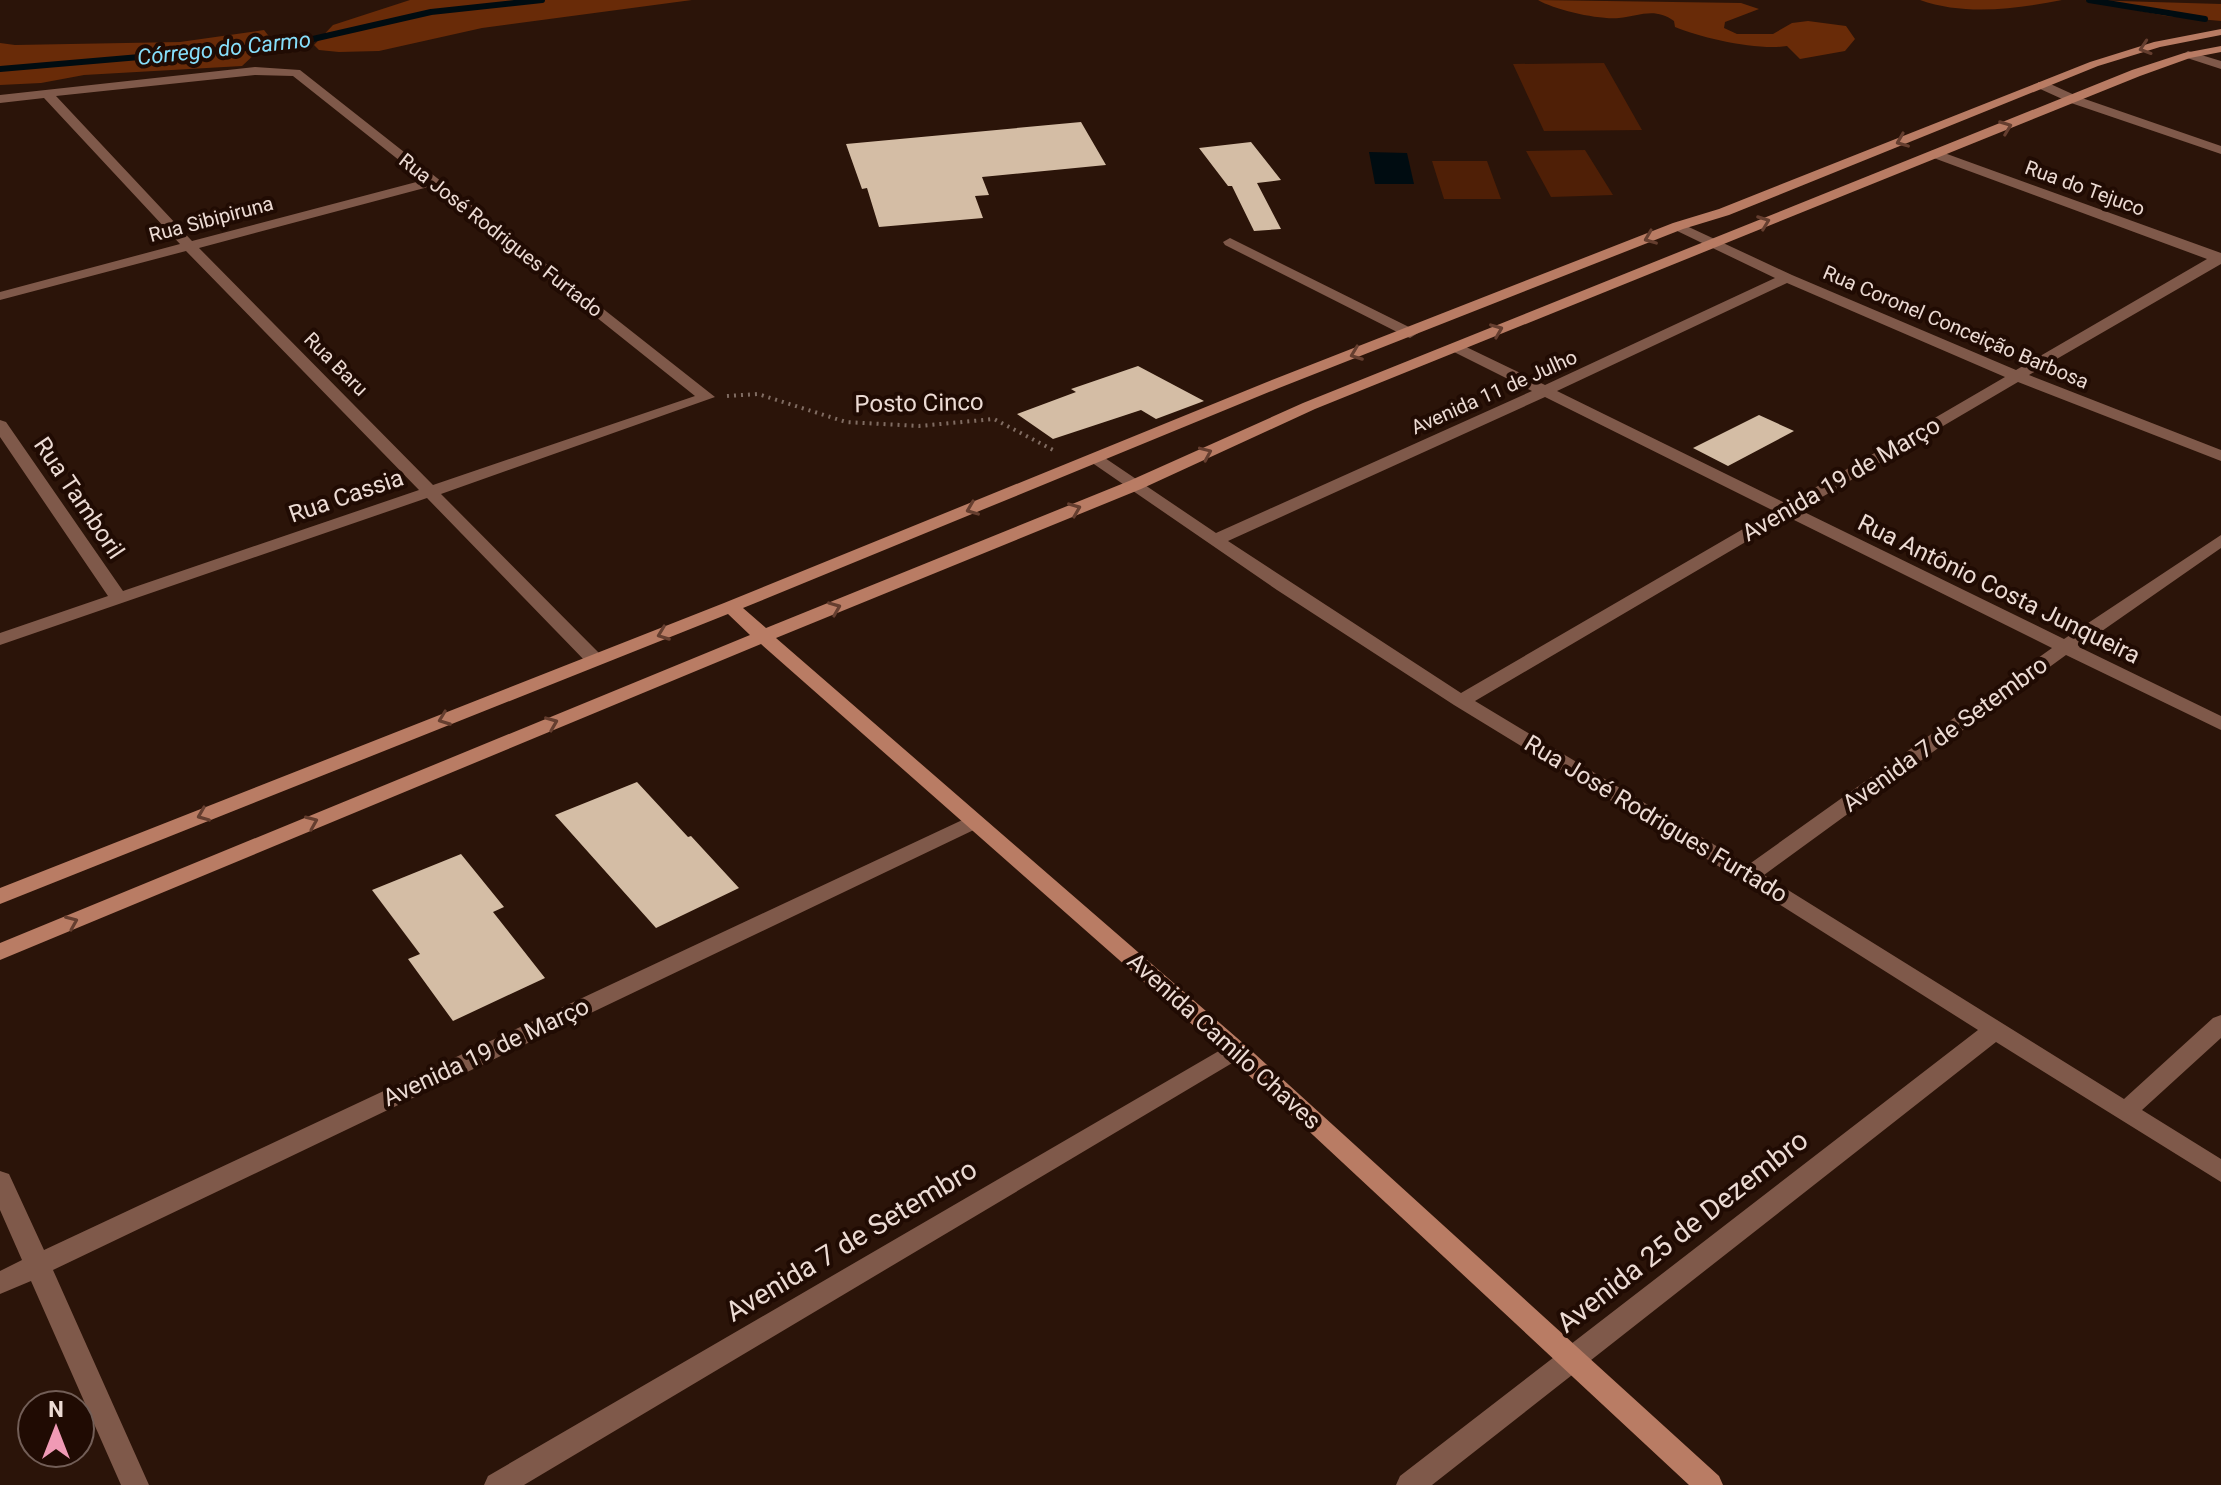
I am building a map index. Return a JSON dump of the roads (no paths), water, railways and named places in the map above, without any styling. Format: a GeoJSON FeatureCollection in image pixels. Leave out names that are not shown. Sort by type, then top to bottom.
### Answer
{"type":"FeatureCollection","features":[{"type":"Feature","properties":{"kind":"main road"},"geometry":{"type":"LineString","coordinates":[[0,896],[730,607],[1096,460],[1273,385],[1678,226],[1724,212],[2042,85],[2158,44],[2221,32]]}},
{"type":"Feature","properties":{"kind":"main road"},"geometry":{"type":"LineString","coordinates":[[0,952],[1135,485],[1309,406],[2136,73],[2188,55],[2221,49]]}},
{"type":"Feature","properties":{"kind":"main road"},"geometry":{"type":"LineString","coordinates":[[1273,385],[1309,406]]}},
{"type":"Feature","properties":{"kind":"main road","name":"Avenida Camilo Chaves"},"geometry":{"type":"LineString","coordinates":[[730,607],[1236,1050],[1709,1485]]}},
{"type":"Feature","properties":{"kind":"street"},"geometry":{"type":"LineString","coordinates":[[2188,55],[2221,65]]}},
{"type":"Feature","properties":{"kind":"street","name":"Rua José Rodrigues Furtado"},"geometry":{"type":"LineString","coordinates":[[48,95],[255,71],[296,73],[707,397]]}},
{"type":"Feature","properties":{"kind":"street"},"geometry":{"type":"LineString","coordinates":[[2042,85],[2075,100],[2221,150]]}},
{"type":"Feature","properties":{"kind":"street"},"geometry":{"type":"LineString","coordinates":[[0,99],[48,95]]}},
{"type":"Feature","properties":{"kind":"street","name":"Rua Baru"},"geometry":{"type":"LineString","coordinates":[[48,95],[189,246],[595,660]]}},
{"type":"Feature","properties":{"kind":"street","name":"Rua do Tejuco"},"geometry":{"type":"LineString","coordinates":[[1936,154],[2220,259]]}},
{"type":"Feature","properties":{"kind":"street","name":"Rua Sibipiruna"},"geometry":{"type":"LineString","coordinates":[[0,296],[433,182]]}},
{"type":"Feature","properties":{"kind":"street","name":"Rua Coronel Conceição Barbosa"},"geometry":{"type":"LineString","coordinates":[[1678,226],[1787,278],[2017,376],[2221,456]]}},
{"type":"Feature","properties":{"kind":"street"},"geometry":{"type":"LineString","coordinates":[[1230,242],[1410,333]]}},
{"type":"Feature","properties":{"kind":"street","name":"Avenida 19 de Março"},"geometry":{"type":"LineString","coordinates":[[1461,701],[2220,259]]}},
{"type":"Feature","properties":{"kind":"street","name":"Avenida 11 de Julho"},"geometry":{"type":"LineString","coordinates":[[1216,540],[1787,278]]}},
{"type":"Feature","properties":{"kind":"street","name":"Rua Antônio Costa Junqueira"},"geometry":{"type":"LineString","coordinates":[[1455,347],[2221,724]]}},
{"type":"Feature","properties":{"kind":"street","name":"Rua Cassia"},"geometry":{"type":"LineString","coordinates":[[0,639],[707,397]]}},
{"type":"Feature","properties":{"kind":"street","name":"Rua Tamboril"},"geometry":{"type":"LineString","coordinates":[[0,425],[119,599]]}},
{"type":"Feature","properties":{"kind":"street","name":"Rua José Rodrigues Furtado"},"geometry":{"type":"LineString","coordinates":[[1096,460],[1156,503],[1461,701],[1749,875],[2221,1172]]}},
{"type":"Feature","properties":{"kind":"street","name":"Avenida 7 de Setembro"},"geometry":{"type":"LineString","coordinates":[[1749,875],[2064,648],[2221,540]]}},
{"type":"Feature","properties":{"kind":"street","name":"Avenida 19 de Março"},"geometry":{"type":"LineString","coordinates":[[0,1283],[973,822]]}},
{"type":"Feature","properties":{"kind":"street"},"geometry":{"type":"LineString","coordinates":[[2126,1111],[2221,1024]]}},
{"type":"Feature","properties":{"kind":"street","name":"Avenida 25 de Dezembro"},"geometry":{"type":"LineString","coordinates":[[1410,1485],[1995,1030]]}},
{"type":"Feature","properties":{"kind":"street","name":"Avenida 7 de Setembro"},"geometry":{"type":"LineString","coordinates":[[498,1485],[1236,1050]]}},
{"type":"Feature","properties":{"kind":"street"},"geometry":{"type":"LineString","coordinates":[[0,1181],[135,1485]]}},
{"type":"Feature","properties":{"kind":"waterway","name":"Córrego do Carmo"},"geometry":{"type":"LineString","coordinates":[[0,69],[291,44],[431,12],[542,0]]}},
{"type":"Feature","properties":{"kind":"waterway"},"geometry":{"type":"LineString","coordinates":[[2089,0],[2205,19]]}}]}
